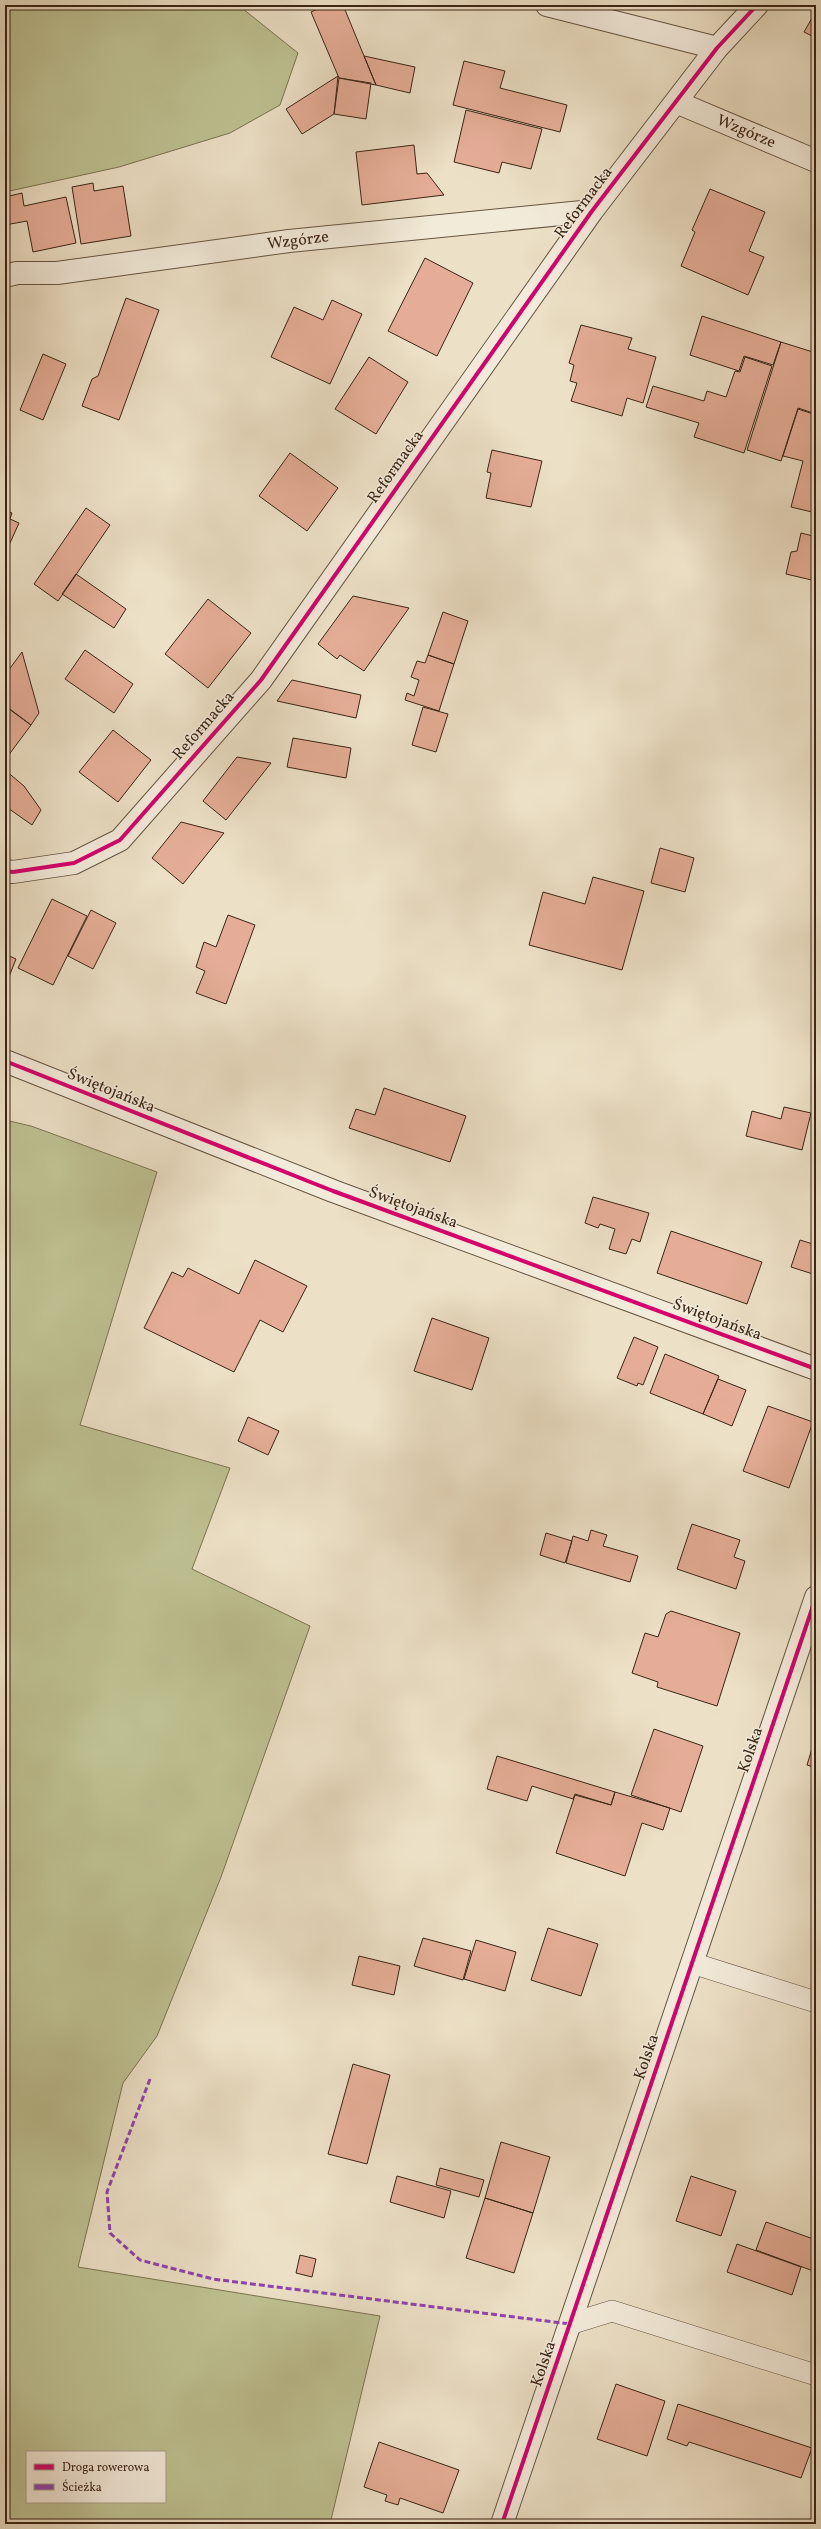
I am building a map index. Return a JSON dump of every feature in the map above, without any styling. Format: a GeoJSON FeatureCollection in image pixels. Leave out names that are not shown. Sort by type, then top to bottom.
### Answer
{"type":"FeatureCollection","features":[{"type":"Feature","properties":{"kind":"street"},"geometry":{"type":"LineString","coordinates":[[547,5],[717,48]]}},
{"type":"Feature","properties":{"kind":"street","name":"Reformacka"},"geometry":{"type":"LineString","coordinates":[[5,871],[13,872],[74,863],[120,840],[260,680],[592,211],[717,48],[757,5]]}},
{"type":"Feature","properties":{"kind":"street","name":"Wzgórze"},"geometry":{"type":"LineString","coordinates":[[676,102],[816,161]]}},
{"type":"Feature","properties":{"kind":"street","name":"Wzgórze"},"geometry":{"type":"LineString","coordinates":[[5,276],[16,273],[57,273],[289,241],[592,211]]}},
{"type":"Feature","properties":{"kind":"street","name":"Świętojańska"},"geometry":{"type":"LineString","coordinates":[[5,1061],[333,1191],[816,1369]]}},
{"type":"Feature","properties":{"kind":"street","name":"Kolska"},"geometry":{"type":"LineString","coordinates":[[502,2524],[816,1598]]}},
{"type":"Feature","properties":{"kind":"lane"},"geometry":{"type":"LineString","coordinates":[[692,1963],[816,2002]]}},
{"type":"Feature","properties":{"kind":"lane"},"geometry":{"type":"LineString","coordinates":[[570,2324],[612,2310],[816,2376]]}},
{"type":"Feature","properties":{"kind":"green space"},"geometry":{"type":"Polygon","coordinates":[[[5,5],[238,5],[298,53],[280,105],[230,133],[119,167],[5,192],[5,5]]]}},
{"type":"Feature","properties":{"kind":"green space"},"geometry":{"type":"Polygon","coordinates":[[[5,1120],[31,1126],[157,1172],[80,1425],[230,1468],[192,1569],[310,1626],[221,1877],[157,2036],[123,2083],[78,2267],[380,2316],[330,2524],[5,2524],[5,1120]]]}},
{"type":"Feature","properties":{"kind":"building"},"geometry":{"type":"Polygon","coordinates":[[[326,5],[343,5],[376,85],[339,78],[311,12],[326,5]]]}},
{"type":"Feature","properties":{"kind":"building"},"geometry":{"type":"Polygon","coordinates":[[[816,11],[816,38],[804,32],[816,11]]]}},
{"type":"Feature","properties":{"kind":"building"},"geometry":{"type":"Polygon","coordinates":[[[364,56],[415,67],[410,93],[376,85],[364,56]]]}},
{"type":"Feature","properties":{"kind":"building"},"geometry":{"type":"Polygon","coordinates":[[[464,61],[505,71],[500,88],[567,105],[560,132],[453,105],[464,61]]]}},
{"type":"Feature","properties":{"kind":"building"},"geometry":{"type":"Polygon","coordinates":[[[338,76],[334,114],[302,134],[286,109],[338,76]]]}},
{"type":"Feature","properties":{"kind":"building"},"geometry":{"type":"Polygon","coordinates":[[[339,78],[371,83],[366,119],[334,114],[339,78]]]}},
{"type":"Feature","properties":{"kind":"building"},"geometry":{"type":"Polygon","coordinates":[[[466,110],[542,129],[531,169],[502,162],[499,173],[454,162],[466,110]]]}},
{"type":"Feature","properties":{"kind":"building"},"geometry":{"type":"Polygon","coordinates":[[[414,145],[417,174],[427,173],[444,195],[362,205],[356,152],[414,145]]]}},
{"type":"Feature","properties":{"kind":"building"},"geometry":{"type":"Polygon","coordinates":[[[93,183],[94,191],[123,186],[131,236],[81,244],[72,187],[93,183]]]}},
{"type":"Feature","properties":{"kind":"building"},"geometry":{"type":"Polygon","coordinates":[[[710,189],[765,212],[749,251],[764,257],[748,295],[681,266],[695,232],[692,230],[710,189]]]}},
{"type":"Feature","properties":{"kind":"building"},"geometry":{"type":"Polygon","coordinates":[[[22,193],[24,206],[66,197],[76,243],[33,252],[27,221],[5,225],[5,197],[22,193]]]}},
{"type":"Feature","properties":{"kind":"building"},"geometry":{"type":"Polygon","coordinates":[[[425,258],[473,283],[437,356],[388,331],[425,258]]]}},
{"type":"Feature","properties":{"kind":"building"},"geometry":{"type":"Polygon","coordinates":[[[126,298],[159,310],[119,420],[82,406],[92,379],[98,376],[126,298]]]}},
{"type":"Feature","properties":{"kind":"building"},"geometry":{"type":"Polygon","coordinates":[[[332,300],[362,314],[330,384],[271,357],[294,307],[323,320],[332,300]]]}},
{"type":"Feature","properties":{"kind":"building"},"geometry":{"type":"Polygon","coordinates":[[[702,316],[781,342],[773,365],[744,356],[739,371],[690,355],[702,316]]]}},
{"type":"Feature","properties":{"kind":"building"},"geometry":{"type":"Polygon","coordinates":[[[581,325],[632,338],[628,349],[656,357],[643,403],[627,398],[622,416],[571,401],[577,383],[570,381],[574,365],[569,363],[581,325]]]}},
{"type":"Feature","properties":{"kind":"building"},"geometry":{"type":"Polygon","coordinates":[[[781,342],[816,353],[816,414],[798,408],[781,461],[747,450],[781,342]]]}},
{"type":"Feature","properties":{"kind":"building"},"geometry":{"type":"Polygon","coordinates":[[[43,354],[66,364],[43,420],[20,410],[43,354]]]}},
{"type":"Feature","properties":{"kind":"building"},"geometry":{"type":"Polygon","coordinates":[[[369,357],[408,382],[376,434],[335,409],[369,357]]]}},
{"type":"Feature","properties":{"kind":"building"},"geometry":{"type":"Polygon","coordinates":[[[745,357],[772,366],[744,453],[694,437],[699,423],[646,407],[653,386],[704,401],[707,391],[726,397],[735,371],[740,372],[745,357]]]}},
{"type":"Feature","properties":{"kind":"building"},"geometry":{"type":"Polygon","coordinates":[[[798,409],[816,415],[816,513],[791,507],[803,461],[783,456],[798,409]]]}},
{"type":"Feature","properties":{"kind":"building"},"geometry":{"type":"Polygon","coordinates":[[[492,450],[542,461],[531,507],[486,498],[491,473],[487,472],[492,450]]]}},
{"type":"Feature","properties":{"kind":"building"},"geometry":{"type":"Polygon","coordinates":[[[290,453],[338,488],[307,531],[259,496],[290,453]]]}},
{"type":"Feature","properties":{"kind":"building"},"geometry":{"type":"Polygon","coordinates":[[[86,508],[110,525],[58,601],[34,584],[86,508]]]}},
{"type":"Feature","properties":{"kind":"building"},"geometry":{"type":"Polygon","coordinates":[[[5,510],[12,513],[10,519],[19,523],[5,554],[5,510]]]}},
{"type":"Feature","properties":{"kind":"building"},"geometry":{"type":"Polygon","coordinates":[[[816,523],[816,581],[786,574],[791,552],[797,551],[801,533],[813,536],[816,523]]]}},
{"type":"Feature","properties":{"kind":"building"},"geometry":{"type":"Polygon","coordinates":[[[76,574],[126,609],[114,628],[62,594],[76,574]]]}},
{"type":"Feature","properties":{"kind":"building"},"geometry":{"type":"Polygon","coordinates":[[[353,596],[409,608],[364,671],[340,655],[337,659],[318,644],[353,596]]]}},
{"type":"Feature","properties":{"kind":"building"},"geometry":{"type":"Polygon","coordinates":[[[208,599],[251,633],[208,688],[165,654],[208,599]]]}},
{"type":"Feature","properties":{"kind":"building"},"geometry":{"type":"Polygon","coordinates":[[[443,612],[468,621],[454,664],[428,655],[443,612]]]}},
{"type":"Feature","properties":{"kind":"building"},"geometry":{"type":"Polygon","coordinates":[[[85,650],[133,684],[114,713],[65,679],[85,650]]]}},
{"type":"Feature","properties":{"kind":"building"},"geometry":{"type":"Polygon","coordinates":[[[22,652],[39,713],[31,725],[5,706],[5,675],[22,652]]]}},
{"type":"Feature","properties":{"kind":"building"},"geometry":{"type":"Polygon","coordinates":[[[428,655],[454,664],[439,711],[405,700],[407,693],[414,696],[419,680],[411,677],[417,661],[425,663],[428,655]]]}},
{"type":"Feature","properties":{"kind":"building"},"geometry":{"type":"Polygon","coordinates":[[[292,680],[361,695],[356,718],[277,701],[292,680]]]}},
{"type":"Feature","properties":{"kind":"building"},"geometry":{"type":"Polygon","coordinates":[[[7,707],[31,725],[5,760],[5,709],[7,707]]]}},
{"type":"Feature","properties":{"kind":"building"},"geometry":{"type":"Polygon","coordinates":[[[423,707],[448,714],[436,752],[412,745],[423,707]]]}},
{"type":"Feature","properties":{"kind":"building"},"geometry":{"type":"Polygon","coordinates":[[[113,730],[151,760],[118,802],[79,772],[113,730]]]}},
{"type":"Feature","properties":{"kind":"building"},"geometry":{"type":"Polygon","coordinates":[[[293,738],[351,748],[346,778],[287,767],[293,738]]]}},
{"type":"Feature","properties":{"kind":"building"},"geometry":{"type":"Polygon","coordinates":[[[237,757],[271,763],[226,820],[203,801],[237,757]]]}},
{"type":"Feature","properties":{"kind":"building"},"geometry":{"type":"Polygon","coordinates":[[[5,770],[24,786],[41,810],[32,825],[5,806],[5,770]]]}},
{"type":"Feature","properties":{"kind":"building"},"geometry":{"type":"Polygon","coordinates":[[[181,822],[224,833],[183,884],[152,858],[181,822]]]}},
{"type":"Feature","properties":{"kind":"building"},"geometry":{"type":"Polygon","coordinates":[[[660,848],[694,858],[685,892],[651,883],[660,848]]]}},
{"type":"Feature","properties":{"kind":"building"},"geometry":{"type":"Polygon","coordinates":[[[593,877],[644,891],[622,970],[529,945],[543,892],[585,904],[593,877]]]}},
{"type":"Feature","properties":{"kind":"building"},"geometry":{"type":"Polygon","coordinates":[[[52,899],[87,916],[53,985],[18,968],[52,899]]]}},
{"type":"Feature","properties":{"kind":"building"},"geometry":{"type":"Polygon","coordinates":[[[91,910],[116,923],[93,969],[68,956],[91,910]]]}},
{"type":"Feature","properties":{"kind":"building"},"geometry":{"type":"Polygon","coordinates":[[[228,915],[255,925],[226,1004],[196,993],[205,971],[196,967],[204,942],[216,947],[228,915]]]}},
{"type":"Feature","properties":{"kind":"building"},"geometry":{"type":"Polygon","coordinates":[[[5,954],[16,959],[5,987],[5,954]]]}},
{"type":"Feature","properties":{"kind":"building"},"geometry":{"type":"Polygon","coordinates":[[[384,1088],[466,1116],[450,1162],[349,1128],[356,1109],[375,1115],[384,1088]]]}},
{"type":"Feature","properties":{"kind":"building"},"geometry":{"type":"Polygon","coordinates":[[[784,1107],[811,1113],[802,1150],[746,1136],[752,1111],[781,1119],[784,1107]]]}},
{"type":"Feature","properties":{"kind":"building"},"geometry":{"type":"Polygon","coordinates":[[[593,1197],[649,1213],[640,1242],[632,1239],[626,1254],[609,1249],[615,1229],[600,1224],[598,1228],[585,1223],[593,1197]]]}},
{"type":"Feature","properties":{"kind":"building"},"geometry":{"type":"Polygon","coordinates":[[[671,1231],[762,1262],[747,1304],[657,1273],[671,1231]]]}},
{"type":"Feature","properties":{"kind":"building"},"geometry":{"type":"Polygon","coordinates":[[[800,1240],[816,1245],[816,1275],[791,1267],[800,1240]]]}},
{"type":"Feature","properties":{"kind":"building"},"geometry":{"type":"Polygon","coordinates":[[[255,1260],[307,1286],[283,1332],[260,1320],[234,1372],[144,1328],[172,1272],[183,1277],[188,1268],[239,1294],[255,1260]]]}},
{"type":"Feature","properties":{"kind":"building"},"geometry":{"type":"Polygon","coordinates":[[[432,1318],[489,1338],[472,1390],[414,1371],[432,1318]]]}},
{"type":"Feature","properties":{"kind":"building"},"geometry":{"type":"Polygon","coordinates":[[[634,1337],[658,1347],[643,1385],[638,1383],[637,1386],[617,1378],[634,1337]]]}},
{"type":"Feature","properties":{"kind":"building"},"geometry":{"type":"Polygon","coordinates":[[[665,1354],[719,1376],[703,1414],[650,1393],[665,1354]]]}},
{"type":"Feature","properties":{"kind":"building"},"geometry":{"type":"Polygon","coordinates":[[[718,1379],[746,1390],[732,1426],[703,1414],[718,1379]]]}},
{"type":"Feature","properties":{"kind":"building"},"geometry":{"type":"Polygon","coordinates":[[[768,1406],[813,1422],[789,1488],[743,1471],[768,1406]]]}},
{"type":"Feature","properties":{"kind":"building"},"geometry":{"type":"Polygon","coordinates":[[[248,1417],[279,1431],[268,1455],[238,1441],[248,1417]]]}},
{"type":"Feature","properties":{"kind":"building"},"geometry":{"type":"Polygon","coordinates":[[[692,1524],[740,1540],[734,1557],[745,1561],[736,1589],[677,1569],[692,1524]]]}},
{"type":"Feature","properties":{"kind":"building"},"geometry":{"type":"Polygon","coordinates":[[[591,1530],[607,1535],[603,1546],[638,1556],[630,1582],[566,1563],[573,1536],[588,1541],[591,1530]]]}},
{"type":"Feature","properties":{"kind":"building"},"geometry":{"type":"Polygon","coordinates":[[[546,1533],[572,1541],[565,1563],[540,1555],[546,1533]]]}},
{"type":"Feature","properties":{"kind":"building"},"geometry":{"type":"Polygon","coordinates":[[[671,1611],[740,1633],[717,1706],[657,1687],[658,1682],[632,1673],[645,1633],[658,1637],[666,1614],[671,1611]]]}},
{"type":"Feature","properties":{"kind":"building"},"geometry":{"type":"Polygon","coordinates":[[[654,1729],[703,1746],[681,1812],[631,1795],[654,1729]]]}},
{"type":"Feature","properties":{"kind":"building"},"geometry":{"type":"Polygon","coordinates":[[[814,1742],[816,1743],[816,1768],[807,1765],[814,1742]]]}},
{"type":"Feature","properties":{"kind":"building"},"geometry":{"type":"Polygon","coordinates":[[[497,1756],[615,1792],[611,1805],[575,1794],[573,1799],[532,1786],[527,1801],[487,1789],[497,1756]]]}},
{"type":"Feature","properties":{"kind":"building"},"geometry":{"type":"Polygon","coordinates":[[[615,1792],[670,1808],[663,1830],[642,1823],[625,1876],[556,1853],[575,1795],[611,1805],[615,1792]]]}},
{"type":"Feature","properties":{"kind":"building"},"geometry":{"type":"Polygon","coordinates":[[[548,1928],[598,1944],[581,1996],[531,1980],[548,1928]]]}},
{"type":"Feature","properties":{"kind":"building"},"geometry":{"type":"Polygon","coordinates":[[[423,1938],[471,1951],[463,1980],[414,1966],[423,1938]]]}},
{"type":"Feature","properties":{"kind":"building"},"geometry":{"type":"Polygon","coordinates":[[[476,1940],[516,1952],[505,1991],[464,1979],[476,1940]]]}},
{"type":"Feature","properties":{"kind":"building"},"geometry":{"type":"Polygon","coordinates":[[[359,1956],[400,1966],[394,1995],[352,1985],[359,1956]]]}},
{"type":"Feature","properties":{"kind":"building"},"geometry":{"type":"Polygon","coordinates":[[[353,2064],[390,2075],[367,2164],[328,2154],[353,2064]]]}},
{"type":"Feature","properties":{"kind":"building"},"geometry":{"type":"Polygon","coordinates":[[[501,2142],[550,2157],[533,2213],[485,2198],[501,2142]]]}},
{"type":"Feature","properties":{"kind":"building"},"geometry":{"type":"Polygon","coordinates":[[[440,2168],[484,2180],[479,2197],[436,2185],[440,2168]]]}},
{"type":"Feature","properties":{"kind":"building"},"geometry":{"type":"Polygon","coordinates":[[[397,2176],[451,2191],[444,2218],[390,2202],[397,2176]]]}},
{"type":"Feature","properties":{"kind":"building"},"geometry":{"type":"Polygon","coordinates":[[[691,2176],[736,2191],[721,2236],[676,2221],[691,2176]]]}},
{"type":"Feature","properties":{"kind":"building"},"geometry":{"type":"Polygon","coordinates":[[[485,2198],[533,2213],[514,2273],[466,2258],[485,2198]]]}},
{"type":"Feature","properties":{"kind":"building"},"geometry":{"type":"Polygon","coordinates":[[[766,2222],[816,2240],[816,2272],[756,2250],[766,2222]]]}},
{"type":"Feature","properties":{"kind":"building"},"geometry":{"type":"Polygon","coordinates":[[[737,2244],[801,2267],[792,2295],[727,2272],[737,2244]]]}},
{"type":"Feature","properties":{"kind":"building"},"geometry":{"type":"Polygon","coordinates":[[[300,2255],[316,2259],[312,2277],[296,2273],[300,2255]]]}},
{"type":"Feature","properties":{"kind":"building"},"geometry":{"type":"Polygon","coordinates":[[[616,2384],[665,2401],[647,2456],[597,2439],[616,2384]]]}},
{"type":"Feature","properties":{"kind":"building"},"geometry":{"type":"Polygon","coordinates":[[[678,2404],[812,2448],[801,2478],[689,2442],[687,2446],[667,2439],[678,2404]]]}},
{"type":"Feature","properties":{"kind":"building"},"geometry":{"type":"Polygon","coordinates":[[[379,2442],[459,2470],[443,2513],[400,2498],[398,2505],[385,2501],[387,2495],[364,2487],[379,2442]]]}},
{"type":"Feature","properties":{"kind":"marked path"},"geometry":{"type":"LineString","coordinates":[[150,2079],[107,2192],[110,2233],[140,2260],[213,2279],[570,2324]]}},
{"type":"Feature","properties":{"kind":"cycle path"},"geometry":{"type":"LineString","coordinates":[[5,871],[13,872],[74,863],[120,840],[261,680],[592,211],[717,48],[757,5]]}},
{"type":"Feature","properties":{"kind":"cycle path"},"geometry":{"type":"LineString","coordinates":[[5,1061],[333,1191],[816,1369]]}},
{"type":"Feature","properties":{"kind":"cycle path"},"geometry":{"type":"LineString","coordinates":[[502,2524],[816,1597]]}}]}
